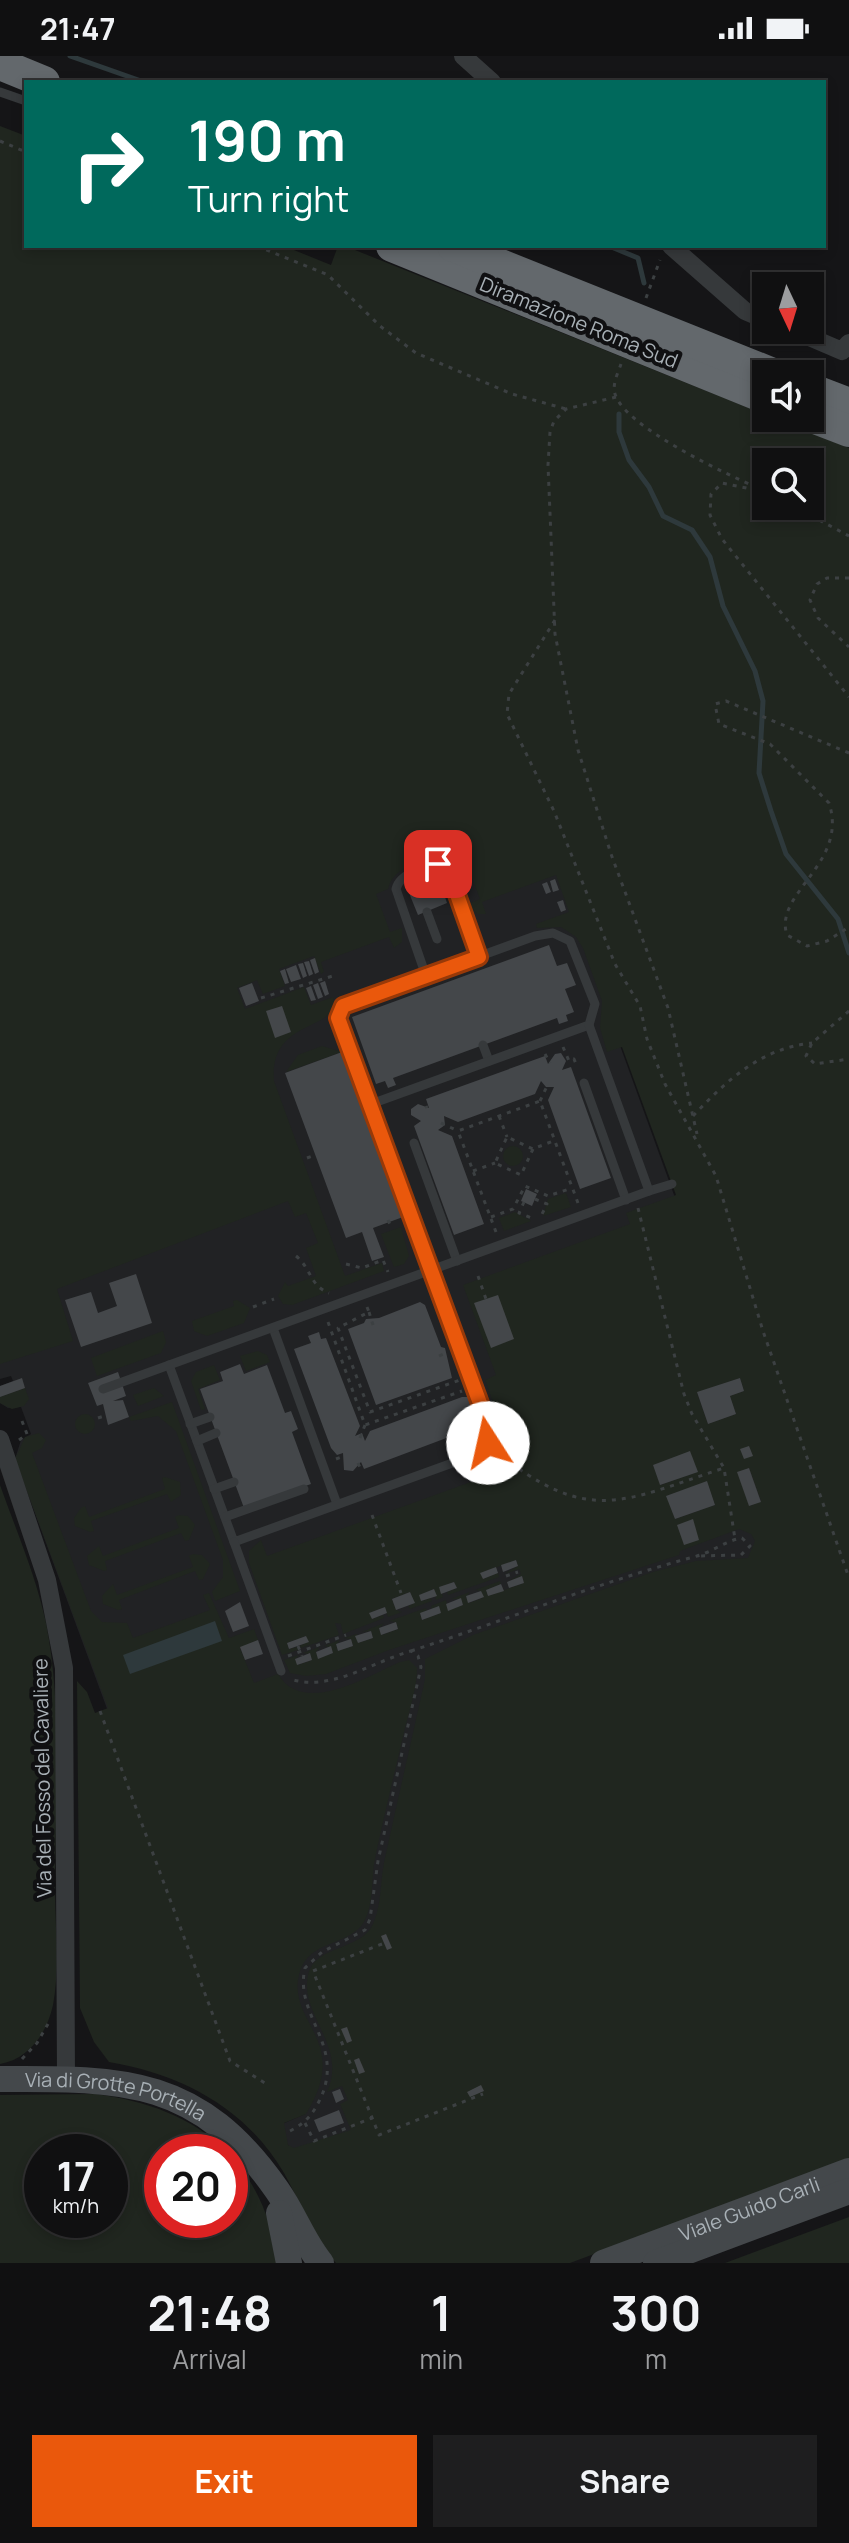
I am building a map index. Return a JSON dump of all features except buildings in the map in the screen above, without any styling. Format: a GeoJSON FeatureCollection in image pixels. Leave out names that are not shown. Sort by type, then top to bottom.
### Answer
{"type":"FeatureCollection","features":[{"type":"Feature","properties":{"kind":"highway"},"geometry":{"type":"LineString","coordinates":[[0,64],[39,80]]}},
{"type":"Feature","properties":{"kind":"highway"},"geometry":{"type":"LineString","coordinates":[[0,90],[24,99]]}},
{"type":"Feature","properties":{"kind":"highway","name":"Diramazione Roma Sud"},"geometry":{"type":"LineString","coordinates":[[397,248],[752,392]]}},
{"type":"Feature","properties":{"kind":"highway","name":"Diramazione Roma Sud"},"geometry":{"type":"LineString","coordinates":[[458,248],[752,366]]}},
{"type":"Feature","properties":{"kind":"highway"},"geometry":{"type":"LineString","coordinates":[[824,394],[849,404]]}},
{"type":"Feature","properties":{"kind":"highway"},"geometry":{"type":"LineString","coordinates":[[824,421],[849,431]]}},
{"type":"Feature","properties":{"kind":"main road","name":"Via di Grotte Portella"},"geometry":{"type":"LineString","coordinates":[[6,2071],[124,2082],[180,2101],[225,2130],[258,2166],[277,2189],[321,2263]]}},
{"type":"Feature","properties":{"kind":"main road","name":"Via di Grotte Portella"},"geometry":{"type":"LineString","coordinates":[[258,2166],[282,2220],[289,2263]]}},
{"type":"Feature","properties":{"kind":"main road","name":"Viale Guido Carli"},"geometry":{"type":"LineString","coordinates":[[603,2263],[849,2171]]}},
{"type":"Feature","properties":{"kind":"main road","name":"Viale Guido Carli"},"geometry":{"type":"LineString","coordinates":[[656,2263],[849,2191]]}},
{"type":"Feature","properties":{"kind":"street"},"geometry":{"type":"LineString","coordinates":[[463,56],[490,80]]}},
{"type":"Feature","properties":{"kind":"street"},"geometry":{"type":"LineString","coordinates":[[666,251],[752,312]]}},
{"type":"Feature","properties":{"kind":"street"},"geometry":{"type":"LineString","coordinates":[[824,341],[847,349]]}},
{"type":"Feature","properties":{"kind":"street","name":"Via del Fosso del Cavaliere"},"geometry":{"type":"LineString","coordinates":[[0,1439],[47,1580],[64,1668],[66,2078]]}},
{"type":"Feature","properties":{"kind":"lane"},"geometry":{"type":"LineString","coordinates":[[426,976],[396,889],[402,877],[433,865],[443,865],[449,872],[479,957]]}},
{"type":"Feature","properties":{"kind":"lane"},"geometry":{"type":"LineString","coordinates":[[427,912],[437,939]]}},
{"type":"Feature","properties":{"kind":"lane"},"geometry":{"type":"LineString","coordinates":[[234,1542],[469,1457],[488,1443],[488,1425],[339,1024],[339,1010],[545,933],[570,941],[595,1004],[589,1025],[649,1191]]}},
{"type":"Feature","properties":{"kind":"lane"},"geometry":{"type":"LineString","coordinates":[[371,1104],[589,1025]]}},
{"type":"Feature","properties":{"kind":"lane"},"geometry":{"type":"LineString","coordinates":[[483,1045],[489,1061]]}},
{"type":"Feature","properties":{"kind":"lane"},"geometry":{"type":"LineString","coordinates":[[584,1083],[630,1198]]}},
{"type":"Feature","properties":{"kind":"lane"},"geometry":{"type":"LineString","coordinates":[[414,1143],[457,1261]]}},
{"type":"Feature","properties":{"kind":"lane"},"geometry":{"type":"LineString","coordinates":[[103,1389],[672,1184]]}},
{"type":"Feature","properties":{"kind":"lane"},"geometry":{"type":"LineString","coordinates":[[273,1328],[337,1504]]}},
{"type":"Feature","properties":{"kind":"lane"},"geometry":{"type":"LineString","coordinates":[[169,1365],[281,1671]]}},
{"type":"Feature","properties":{"kind":"lane"},"geometry":{"type":"LineString","coordinates":[[190,1424],[210,1417]]}},
{"type":"Feature","properties":{"kind":"lane"},"geometry":{"type":"LineString","coordinates":[[197,1441],[216,1433]]}},
{"type":"Feature","properties":{"kind":"lane"},"geometry":{"type":"LineString","coordinates":[[214,1489],[234,1482]]}},
{"type":"Feature","properties":{"kind":"lane"},"geometry":{"type":"LineString","coordinates":[[225,1517],[304,1489]]}},
{"type":"Feature","properties":{"kind":"path"},"geometry":{"type":"LineString","coordinates":[[0,141],[24,151]]}},
{"type":"Feature","properties":{"kind":"path"},"geometry":{"type":"LineString","coordinates":[[262,248],[328,275],[380,326],[416,353],[512,394],[566,409],[616,397]]}},
{"type":"Feature","properties":{"kind":"path"},"geometry":{"type":"LineString","coordinates":[[644,303],[666,251]]}},
{"type":"Feature","properties":{"kind":"path"},"geometry":{"type":"LineString","coordinates":[[623,357],[615,382],[616,397],[656,434],[752,485]]}},
{"type":"Feature","properties":{"kind":"path"},"geometry":{"type":"LineString","coordinates":[[566,409],[554,421],[548,447],[560,670],[578,750],[611,854],[668,1008],[697,1136]]}},
{"type":"Feature","properties":{"kind":"path"},"geometry":{"type":"LineString","coordinates":[[752,489],[722,483],[711,494],[710,515],[722,539],[849,697]]}},
{"type":"Feature","properties":{"kind":"path"},"geometry":{"type":"LineString","coordinates":[[819,520],[849,536]]}},
{"type":"Feature","properties":{"kind":"path"},"geometry":{"type":"LineString","coordinates":[[849,578],[827,578],[817,584],[810,600],[818,618],[849,647]]}},
{"type":"Feature","properties":{"kind":"path"},"geometry":{"type":"LineString","coordinates":[[555,620],[509,694],[507,714],[554,811],[615,964],[640,1006],[647,1039],[665,1084],[697,1136],[726,1201],[763,1331],[849,1578]]}},
{"type":"Feature","properties":{"kind":"path"},"geometry":{"type":"LineString","coordinates":[[849,751],[726,701],[715,704],[719,724],[770,744],[829,803],[833,812],[835,825],[829,847],[817,874],[789,906],[785,917],[787,935],[807,946],[827,941],[849,927]]}},
{"type":"Feature","properties":{"kind":"path"},"geometry":{"type":"LineString","coordinates":[[261,998],[336,975]]}},
{"type":"Feature","properties":{"kind":"path"},"geometry":{"type":"LineString","coordinates":[[849,1011],[807,1051],[810,1062],[849,1059]]}},
{"type":"Feature","properties":{"kind":"path"},"geometry":{"type":"LineString","coordinates":[[692,1117],[724,1083],[756,1060],[793,1045],[812,1043]]}},
{"type":"Feature","properties":{"kind":"path"},"geometry":{"type":"LineString","coordinates":[[561,1044],[569,1061],[574,1059],[576,1064]]}},
{"type":"Feature","properties":{"kind":"path"},"geometry":{"type":"LineString","coordinates":[[458,1131],[540,1101],[548,1084]]}},
{"type":"Feature","properties":{"kind":"path"},"geometry":{"type":"LineString","coordinates":[[540,1101],[579,1206]]}},
{"type":"Feature","properties":{"kind":"path"},"geometry":{"type":"LineString","coordinates":[[499,1116],[507,1137],[533,1149],[555,1141]]}},
{"type":"Feature","properties":{"kind":"path"},"geometry":{"type":"LineString","coordinates":[[441,1123],[458,1131],[497,1236]]}},
{"type":"Feature","properties":{"kind":"path"},"geometry":{"type":"LineString","coordinates":[[495,1163],[507,1137]]}},
{"type":"Feature","properties":{"kind":"path"},"geometry":{"type":"LineString","coordinates":[[533,1149],[521,1175],[525,1186],[548,1196],[572,1188]]}},
{"type":"Feature","properties":{"kind":"path"},"geometry":{"type":"LineString","coordinates":[[307,1158],[315,1155]]}},
{"type":"Feature","properties":{"kind":"path"},"geometry":{"type":"LineString","coordinates":[[473,1171],[495,1163],[521,1175]]}},
{"type":"Feature","properties":{"kind":"path"},"geometry":{"type":"LineString","coordinates":[[490,1218],[513,1209],[525,1186]]}},
{"type":"Feature","properties":{"kind":"path"},"geometry":{"type":"LineString","coordinates":[[630,1198],[684,1394],[692,1414],[724,1468],[735,1539]]}},
{"type":"Feature","properties":{"kind":"path"},"geometry":{"type":"LineString","coordinates":[[535,1199],[547,1204],[542,1216]]}},
{"type":"Feature","properties":{"kind":"path"},"geometry":{"type":"LineString","coordinates":[[524,1202],[519,1213],[532,1219]]}},
{"type":"Feature","properties":{"kind":"path"},"geometry":{"type":"LineString","coordinates":[[388,1220],[391,1227]]}},
{"type":"Feature","properties":{"kind":"path"},"geometry":{"type":"LineString","coordinates":[[296,1256],[305,1263],[317,1287],[333,1294]]}},
{"type":"Feature","properties":{"kind":"path"},"geometry":{"type":"LineString","coordinates":[[346,1264],[362,1268],[383,1260],[388,1274]]}},
{"type":"Feature","properties":{"kind":"path"},"geometry":{"type":"LineString","coordinates":[[478,1276],[486,1299]]}},
{"type":"Feature","properties":{"kind":"path"},"geometry":{"type":"LineString","coordinates":[[253,1307],[274,1299]]}},
{"type":"Feature","properties":{"kind":"path"},"geometry":{"type":"LineString","coordinates":[[365,1301],[373,1325]]}},
{"type":"Feature","properties":{"kind":"path"},"geometry":{"type":"LineString","coordinates":[[369,1312],[338,1328],[370,1412],[462,1379]]}},
{"type":"Feature","properties":{"kind":"path"},"geometry":{"type":"LineString","coordinates":[[327,1318],[365,1425],[360,1438]]}},
{"type":"Feature","properties":{"kind":"path"},"geometry":{"type":"LineString","coordinates":[[439,1356],[452,1351]]}},
{"type":"Feature","properties":{"kind":"path"},"geometry":{"type":"LineString","coordinates":[[443,1360],[445,1354]]}},
{"type":"Feature","properties":{"kind":"path"},"geometry":{"type":"LineString","coordinates":[[365,1425],[466,1389]]}},
{"type":"Feature","properties":{"kind":"path"},"geometry":{"type":"LineString","coordinates":[[98,1418],[104,1416]]}},
{"type":"Feature","properties":{"kind":"path"},"geometry":{"type":"LineString","coordinates":[[22,1421],[27,1434]]}},
{"type":"Feature","properties":{"kind":"path"},"geometry":{"type":"LineString","coordinates":[[495,1451],[553,1489],[600,1502],[624,1501],[724,1468]]}},
{"type":"Feature","properties":{"kind":"path"},"geometry":{"type":"LineString","coordinates":[[336,1459],[344,1456]]}},
{"type":"Feature","properties":{"kind":"path"},"geometry":{"type":"LineString","coordinates":[[358,1463],[362,1472]]}},
{"type":"Feature","properties":{"kind":"path"},"geometry":{"type":"LineString","coordinates":[[372,1515],[401,1593]]}},
{"type":"Feature","properties":{"kind":"path"},"geometry":{"type":"LineString","coordinates":[[281,1671],[288,1679],[303,1683],[323,1682],[598,1586],[698,1556],[735,1539],[747,1541],[747,1552],[698,1556]]}},
{"type":"Feature","properties":{"kind":"path"},"geometry":{"type":"LineString","coordinates":[[506,1576],[518,1572]]}},
{"type":"Feature","properties":{"kind":"path"},"geometry":{"type":"LineString","coordinates":[[277,1660],[344,1638]]}},
{"type":"Feature","properties":{"kind":"path"},"geometry":{"type":"LineString","coordinates":[[290,2131],[305,2123],[318,2103],[329,2072],[323,2040],[305,1998],[305,1968],[322,1952],[365,1930],[370,1919],[378,1861],[421,1678],[418,1656],[411,1651]]}},
{"type":"Feature","properties":{"kind":"path"},"geometry":{"type":"LineString","coordinates":[[100,1711],[230,2061],[268,2085]]}},
{"type":"Feature","properties":{"kind":"path"},"geometry":{"type":"LineString","coordinates":[[382,1944],[313,1971],[379,2135],[483,2094]]}},
{"type":"Feature","properties":{"kind":"path"},"geometry":{"type":"LineString","coordinates":[[6,2071],[37,2043],[50,2019]]}},
{"type":"Feature","properties":{"kind":"path"},"geometry":{"type":"LineString","coordinates":[[305,2123],[314,2141],[372,2118]]}},
{"type":"Feature","properties":{"kind":"shaded area"},"geometry":{"type":"Polygon","coordinates":[[[0,126],[24,135],[24,248],[289,248],[331,265],[337,248],[350,248],[752,409],[752,432],[809,432],[849,448],[849,2159],[570,2263],[336,2263],[313,2231],[284,2173],[251,2130],[231,2112],[186,2085],[161,2075],[109,2062],[94,2042],[80,2008],[77,1681],[87,1692],[95,1713],[108,1708],[15,1459],[25,1437],[39,1433],[46,1440],[42,1448],[32,1453],[91,1611],[102,1622],[127,1623],[133,1638],[210,1610],[203,1595],[209,1593],[229,1638],[254,1629],[258,1640],[240,1648],[254,1683],[278,1674],[289,1686],[303,1692],[319,1693],[354,1683],[400,1662],[409,1660],[417,1668],[413,1698],[375,1859],[366,1918],[355,1932],[312,1954],[300,1971],[298,1989],[301,2005],[321,2049],[323,2067],[319,2088],[306,2114],[284,2123],[288,2145],[294,2148],[351,2130],[340,2104],[348,2100],[342,2086],[327,2092],[332,2060],[310,2004],[308,1975],[319,1958],[367,1933],[376,1917],[385,1858],[425,1679],[425,1659],[473,1635],[653,1572],[696,1561],[748,1558],[755,1541],[751,1534],[739,1529],[680,1551],[679,1555],[389,1650],[326,1674],[306,1676],[290,1673],[284,1660],[299,1655],[295,1659],[298,1665],[312,1660],[310,1654],[303,1653],[320,1647],[316,1652],[319,1658],[333,1653],[331,1647],[324,1646],[340,1640],[336,1645],[338,1651],[353,1646],[351,1639],[344,1638],[357,1634],[358,1643],[373,1638],[371,1631],[362,1632],[384,1623],[379,1629],[382,1635],[398,1629],[396,1622],[389,1621],[426,1608],[427,1611],[420,1614],[422,1620],[441,1613],[439,1607],[432,1609],[431,1606],[446,1600],[448,1610],[463,1605],[461,1599],[451,1599],[470,1592],[466,1597],[469,1603],[483,1598],[481,1591],[475,1590],[500,1581],[501,1584],[486,1590],[488,1596],[524,1583],[522,1576],[507,1582],[521,1574],[519,1569],[504,1574],[518,1566],[516,1560],[481,1573],[483,1579],[498,1573],[499,1577],[448,1595],[447,1592],[457,1588],[454,1582],[440,1587],[443,1597],[436,1600],[434,1589],[420,1595],[422,1601],[430,1598],[432,1601],[410,1609],[408,1606],[414,1603],[410,1592],[392,1599],[396,1610],[402,1612],[388,1617],[384,1607],[370,1613],[372,1619],[383,1615],[384,1618],[343,1634],[341,1624],[335,1623],[339,1635],[301,1648],[300,1645],[308,1642],[306,1636],[287,1643],[289,1649],[297,1647],[298,1650],[282,1655],[249,1563],[249,1551],[261,1540],[267,1556],[479,1479],[476,1468],[497,1452],[501,1425],[485,1380],[496,1375],[463,1285],[630,1224],[626,1213],[676,1195],[622,1047],[607,1052],[600,1028],[602,1001],[583,948],[576,937],[561,927],[537,928],[536,924],[569,912],[556,875],[482,902],[486,914],[477,914],[468,904],[480,899],[466,862],[454,866],[435,857],[420,862],[400,871],[388,889],[376,894],[390,932],[402,928],[402,942],[394,948],[389,937],[321,962],[324,972],[321,974],[314,956],[279,969],[285,986],[263,994],[257,980],[237,988],[245,1009],[304,987],[311,1005],[333,997],[333,1008],[326,1016],[293,1035],[282,1046],[275,1060],[274,1081],[345,1276],[382,1263],[384,1271],[292,1305],[283,1304],[278,1296],[285,1282],[288,1286],[316,1276],[306,1248],[318,1243],[306,1213],[295,1217],[288,1201],[57,1289],[73,1341],[0,1364],[0,126]],[[740,1378],[697,1393],[708,1424],[736,1414],[730,1396],[744,1391],[740,1378]],[[653,1465],[661,1485],[697,1472],[653,1465]],[[749,1468],[738,1472],[750,1506],[761,1501],[749,1468]],[[707,1482],[667,1496],[675,1519],[715,1505],[707,1482]]]}},
{"type":"Feature","properties":{"kind":"shaded area"},"geometry":{"type":"Polygon","coordinates":[[[521,772],[737,1369],[849,1663],[374,2263],[275,2127],[305,2114],[161,1855],[15,1459],[21,1440],[31,1434],[21,1407],[8,1408],[0,1403],[0,1386],[13,1381],[11,1376],[0,1379],[0,964],[521,772]]]}},
{"type":"Feature","properties":{"kind":"shaded area"},"geometry":{"type":"Polygon","coordinates":[[[322,1046],[342,1052],[286,1072],[298,1055],[322,1046]]]}},
{"type":"Feature","properties":{"kind":"shaded area"},"geometry":{"type":"Polygon","coordinates":[[[509,1146],[517,1146],[523,1156],[517,1166],[509,1166],[503,1160],[503,1152],[509,1146]]]}},
{"type":"Feature","properties":{"kind":"shaded area"},"geometry":{"type":"Polygon","coordinates":[[[566,1193],[571,1207],[543,1216],[548,1199],[566,1193]]]}},
{"type":"Feature","properties":{"kind":"shaded area"},"geometry":{"type":"Polygon","coordinates":[[[515,1212],[531,1221],[504,1231],[499,1218],[515,1212]]]}},
{"type":"Feature","properties":{"kind":"shaded area"},"geometry":{"type":"Polygon","coordinates":[[[401,1227],[409,1256],[404,1264],[394,1267],[381,1234],[401,1227]]]}},
{"type":"Feature","properties":{"kind":"shaded area"},"geometry":{"type":"Polygon","coordinates":[[[237,1300],[250,1308],[244,1323],[207,1336],[194,1331],[192,1321],[234,1306],[233,1301],[237,1300]]]}},
{"type":"Feature","properties":{"kind":"shaded area"},"geometry":{"type":"Polygon","coordinates":[[[163,1331],[166,1342],[161,1353],[97,1376],[91,1358],[163,1331]]]}},
{"type":"Feature","properties":{"kind":"shaded area"},"geometry":{"type":"Polygon","coordinates":[[[258,1351],[267,1355],[270,1362],[246,1371],[240,1356],[258,1351]]]}},
{"type":"Feature","properties":{"kind":"shaded area"},"geometry":{"type":"Polygon","coordinates":[[[214,1365],[220,1380],[198,1389],[205,1409],[201,1410],[191,1381],[196,1372],[214,1365]]]}},
{"type":"Feature","properties":{"kind":"shaded area"},"geometry":{"type":"Polygon","coordinates":[[[25,1388],[29,1399],[24,1406],[12,1409],[0,1403],[0,1397],[25,1388]]]}},
{"type":"Feature","properties":{"kind":"shaded area"},"geometry":{"type":"Polygon","coordinates":[[[154,1388],[164,1396],[138,1406],[133,1395],[154,1388]]]}},
{"type":"Feature","properties":{"kind":"shaded area"},"geometry":{"type":"Polygon","coordinates":[[[172,1402],[240,1591],[215,1601],[212,1592],[223,1577],[223,1560],[176,1431],[158,1416],[131,1421],[129,1417],[172,1402]]]}},
{"type":"Feature","properties":{"kind":"shaded area"},"geometry":{"type":"Polygon","coordinates":[[[85,1414],[92,1417],[95,1424],[92,1431],[85,1434],[78,1431],[75,1424],[78,1417],[85,1414]]]}},
{"type":"Feature","properties":{"kind":"shaded area"},"geometry":{"type":"Polygon","coordinates":[[[162,1478],[180,1482],[181,1495],[171,1502],[167,1494],[91,1521],[94,1531],[90,1532],[75,1526],[74,1518],[81,1508],[85,1506],[89,1517],[165,1489],[162,1478]]]}},
{"type":"Feature","properties":{"kind":"shaded area"},"geometry":{"type":"Polygon","coordinates":[[[0,1485],[42,1605],[55,1689],[57,1962],[53,2005],[41,2035],[20,2057],[0,2064],[0,1485]]]}},
{"type":"Feature","properties":{"kind":"shaded area"},"geometry":{"type":"Polygon","coordinates":[[[188,1516],[195,1525],[189,1540],[185,1541],[181,1533],[105,1561],[107,1570],[104,1571],[89,1565],[87,1556],[99,1546],[103,1556],[179,1528],[175,1517],[188,1516]]]}},
{"type":"Feature","properties":{"kind":"shaded area"},"geometry":{"type":"Polygon","coordinates":[[[202,1555],[210,1564],[203,1579],[199,1580],[195,1571],[119,1600],[122,1609],[103,1604],[102,1596],[113,1584],[117,1595],[193,1567],[189,1556],[202,1555]]]}},
{"type":"Feature","properties":{"kind":"shaded area"},"geometry":{"type":"Polygon","coordinates":[[[215,1621],[222,1641],[130,1674],[123,1655],[215,1621]]]}},
{"type":"Feature","properties":{"kind":"shaded area"},"geometry":{"type":"Polygon","coordinates":[[[96,2094],[167,2112],[206,2134],[144,2134],[144,2238],[248,2238],[248,2179],[262,2206],[280,2263],[0,2263],[0,2095],[96,2094]]]}},
{"type":"Feature","properties":{"kind":"shaded area"},"geometry":{"type":"Polygon","coordinates":[[[849,2217],[849,2263],[725,2263],[849,2217]]]}},
{"type":"Feature","properties":{"kind":"waterway"},"geometry":{"type":"LineString","coordinates":[[70,56],[138,80]]}},
{"type":"Feature","properties":{"kind":"waterway"},"geometry":{"type":"LineString","coordinates":[[614,248],[638,258],[644,283]]}},
{"type":"Feature","properties":{"kind":"waterway"},"geometry":{"type":"LineString","coordinates":[[619,414],[619,432],[629,460],[649,487],[663,516],[692,530],[710,557],[723,606],[755,671],[763,701],[759,773],[786,854],[838,919],[849,953]]}},
{"type":"Feature","properties":{"kind":"route"},"geometry":{"type":"LineString","coordinates":[[438,864],[449,872],[479,957],[343,1006],[338,1018],[488,1425],[488,1443]]}}]}
